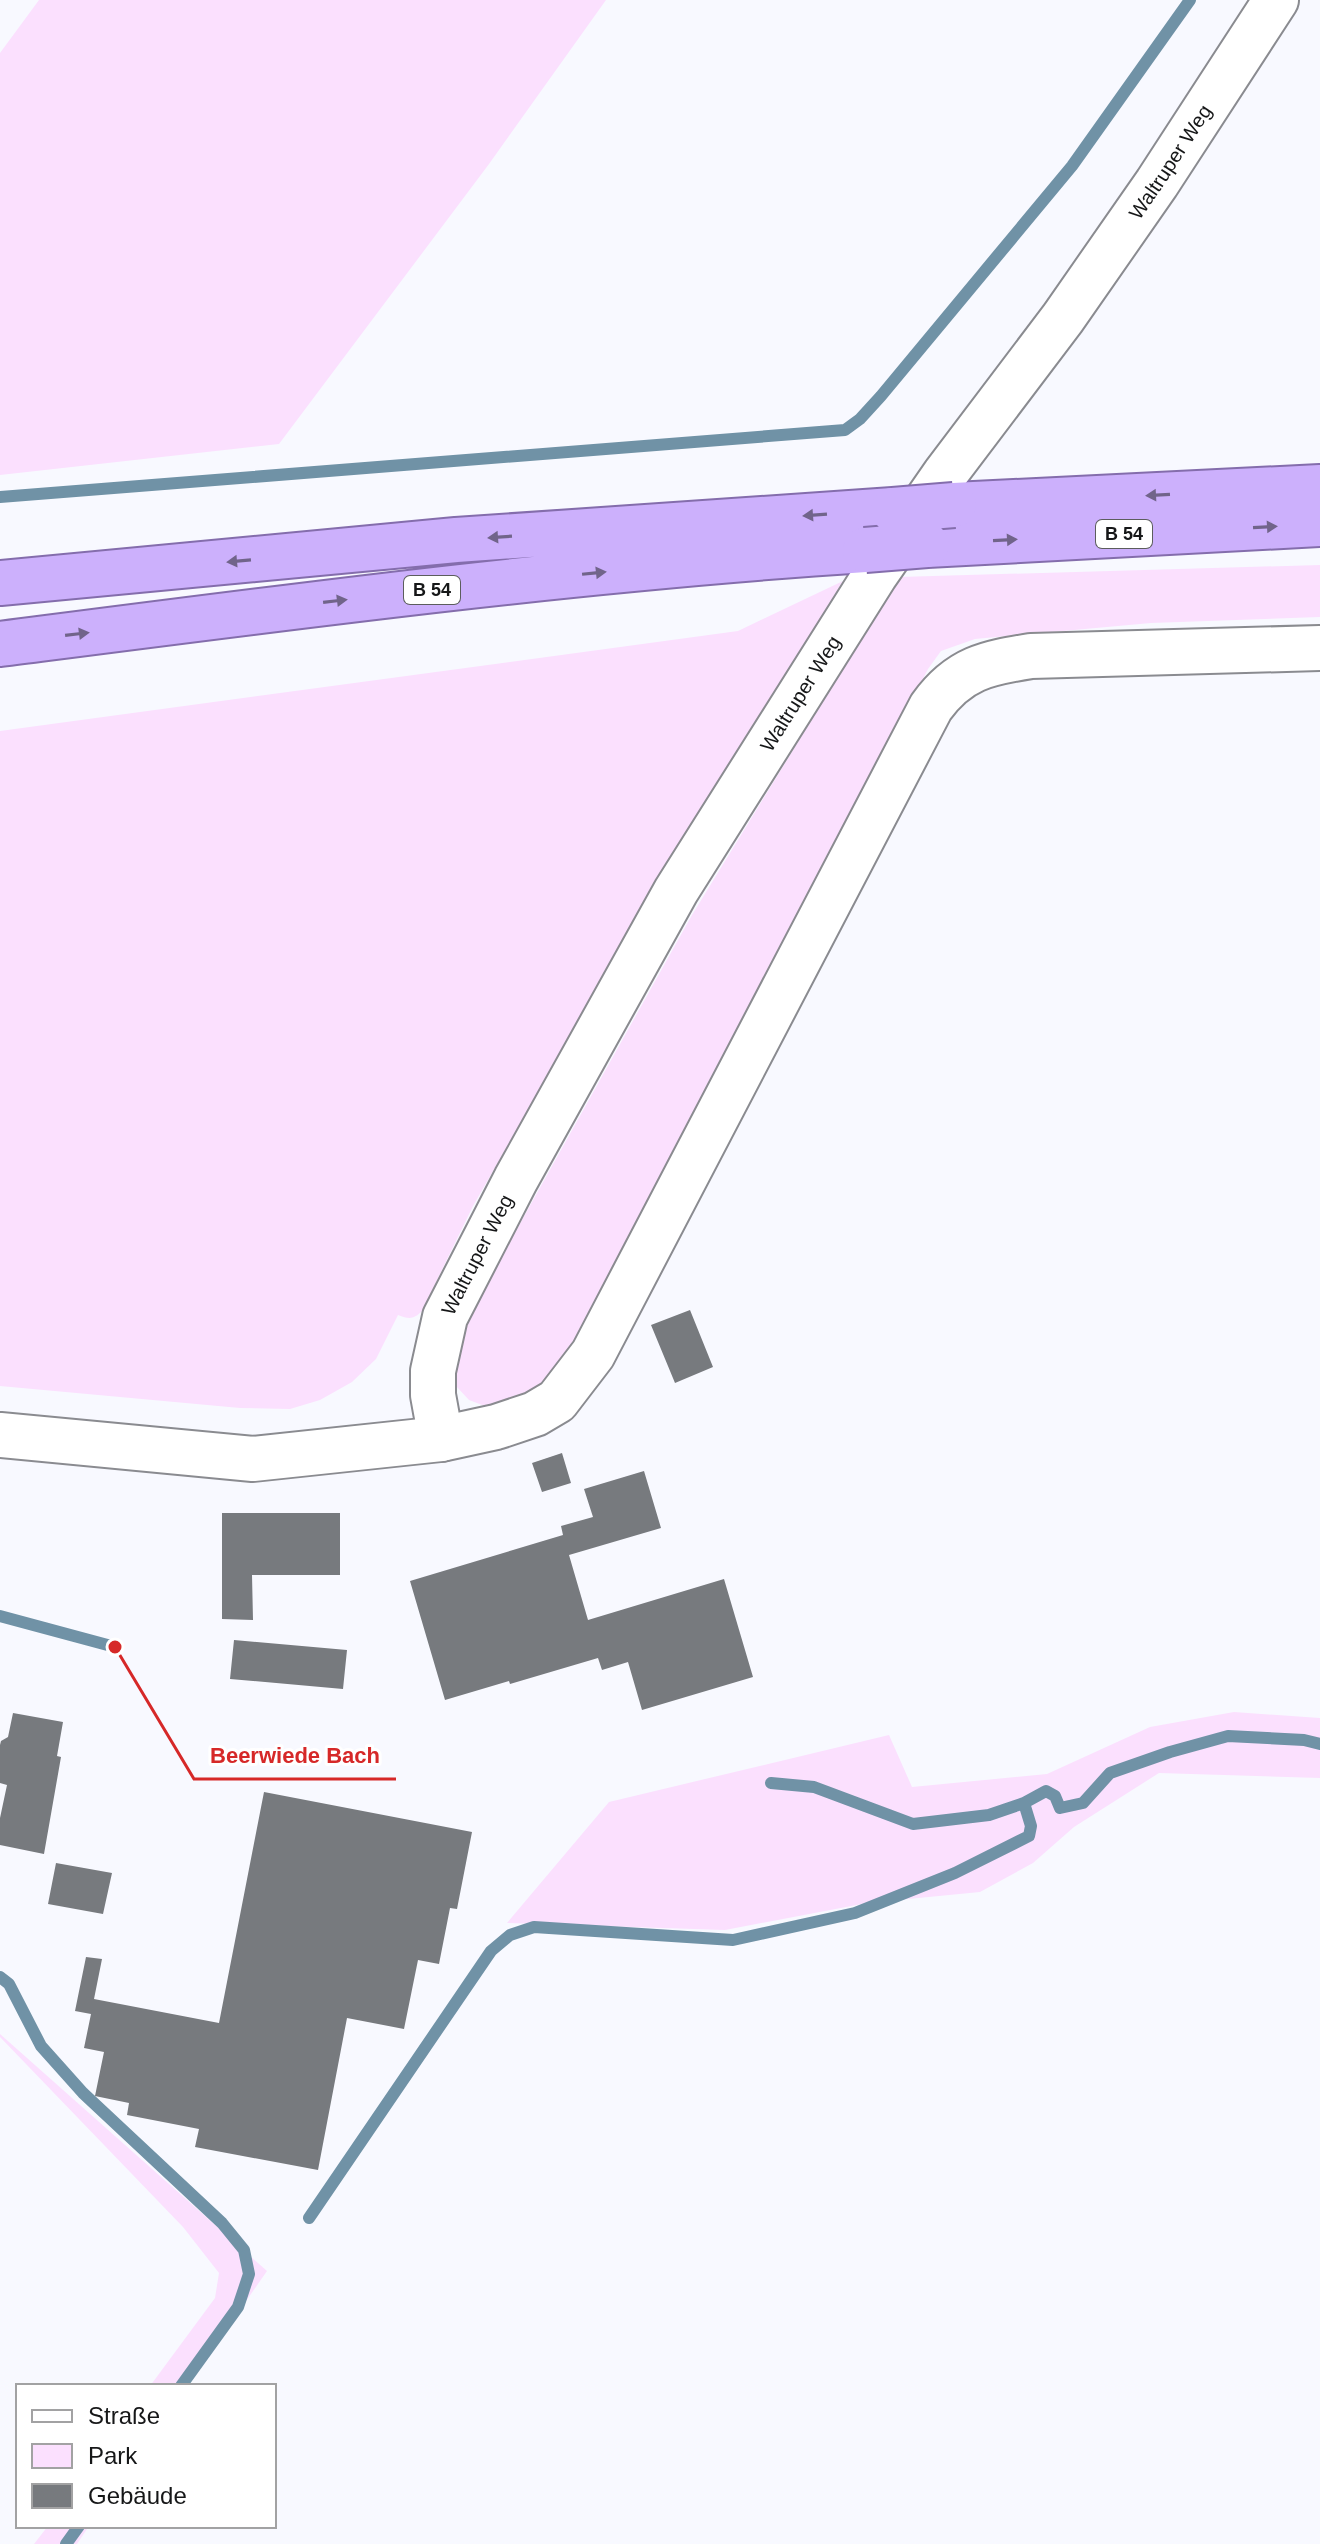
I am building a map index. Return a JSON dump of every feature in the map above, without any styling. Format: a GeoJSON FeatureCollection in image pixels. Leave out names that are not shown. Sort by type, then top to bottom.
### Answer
{"type":"FeatureCollection","features":[{"type":"Feature","properties":{"kind":"highway","name":"B 54"},"geometry":{"type":"LineString","coordinates":[[0,583],[456,540],[954,505],[1320,487]]}},
{"type":"Feature","properties":{"kind":"highway","name":"B 54"},"geometry":{"type":"LineString","coordinates":[[0,644],[378,595],[750,557],[1320,524]]}},
{"type":"Feature","properties":{"kind":"street","name":"Waltruper Weg"},"geometry":{"type":"LineString","coordinates":[[441,1439],[433,1395],[433,1371],[445,1317],[516,1179],[676,891],[875,575],[945,474],[1063,318],[1276,0]]}},
{"type":"Feature","properties":{"kind":"street"},"geometry":{"type":"LineString","coordinates":[[0,1435],[253,1459],[441,1439],[496,1427],[535,1414],[557,1401],[585,1366],[931,707],[951,683],[969,671],[993,662],[1031,656],[1320,648]]}},
{"type":"Feature","properties":{"kind":"green space"},"geometry":{"type":"Polygon","coordinates":[[[39,0],[606,0],[489,164],[279,444],[0,475],[0,53],[39,0]]]}},
{"type":"Feature","properties":{"kind":"green space"},"geometry":{"type":"Polygon","coordinates":[[[1320,565],[1320,617],[1151,623],[975,639],[941,651],[928,669],[571,1354],[542,1384],[508,1404],[485,1406],[469,1400],[456,1386],[450,1367],[454,1342],[692,915],[899,577],[1320,565]]]}},
{"type":"Feature","properties":{"kind":"green space"},"geometry":{"type":"Polygon","coordinates":[[[843,581],[668,866],[473,1206],[422,1311],[411,1318],[398,1315],[376,1359],[352,1382],[320,1400],[290,1409],[240,1408],[0,1386],[0,731],[738,631],[843,581]]]}},
{"type":"Feature","properties":{"kind":"green space"},"geometry":{"type":"Polygon","coordinates":[[[1234,1712],[1320,1718],[1320,1778],[1159,1773],[1074,1827],[1033,1863],[980,1892],[867,1903],[725,1930],[507,1923],[609,1802],[889,1735],[912,1787],[1047,1774],[1150,1727],[1234,1712]]]}},
{"type":"Feature","properties":{"kind":"green space"},"geometry":{"type":"Polygon","coordinates":[[[0,2034],[267,2271],[188,2384],[151,2384],[215,2298],[219,2273],[183,2227],[0,2034]]]}},
{"type":"Feature","properties":{"kind":"green space"},"geometry":{"type":"Polygon","coordinates":[[[46,2528],[88,2528],[77,2544],[34,2544],[46,2528]]]}},
{"type":"Feature","properties":{"kind":"building"},"geometry":{"type":"Polygon","coordinates":[[[690,1310],[713,1367],[675,1383],[651,1325],[690,1310]]]}},
{"type":"Feature","properties":{"kind":"building"},"geometry":{"type":"Polygon","coordinates":[[[562,1453],[571,1483],[542,1492],[532,1463],[562,1453]]]}},
{"type":"Feature","properties":{"kind":"building"},"geometry":{"type":"Polygon","coordinates":[[[644,1471],[661,1528],[569,1555],[588,1620],[724,1579],[753,1677],[642,1710],[628,1662],[602,1670],[598,1658],[445,1700],[410,1581],[563,1535],[561,1526],[593,1517],[584,1489],[644,1471]]]}},
{"type":"Feature","properties":{"kind":"building"},"geometry":{"type":"Polygon","coordinates":[[[222,1513],[340,1513],[340,1575],[252,1575],[253,1620],[222,1619],[222,1513]]]}},
{"type":"Feature","properties":{"kind":"building"},"geometry":{"type":"Polygon","coordinates":[[[234,1640],[347,1650],[343,1689],[230,1679],[234,1640]]]}},
{"type":"Feature","properties":{"kind":"building"},"geometry":{"type":"Polygon","coordinates":[[[13,1713],[63,1722],[57,1756],[61,1757],[44,1854],[0,1845],[0,1818],[7,1785],[0,1783],[0,1745],[8,1737],[13,1713]]]}},
{"type":"Feature","properties":{"kind":"building"},"geometry":{"type":"Polygon","coordinates":[[[264,1792],[472,1832],[457,1909],[450,1908],[439,1964],[418,1960],[404,2029],[347,2018],[318,2170],[195,2147],[199,2129],[127,2115],[129,2103],[95,2096],[104,2052],[84,2048],[91,2014],[75,2011],[86,1957],[102,1959],[94,1999],[219,2023],[264,1792]]]}},
{"type":"Feature","properties":{"kind":"building"},"geometry":{"type":"Polygon","coordinates":[[[56,1863],[112,1873],[103,1914],[48,1904],[56,1863]]]}},
{"type":"Feature","properties":{"kind":"waterway"},"geometry":{"type":"LineString","coordinates":[[0,497],[845,430],[881,396],[1072,166],[1190,0]]}},
{"type":"Feature","properties":{"kind":"waterway"},"geometry":{"type":"LineString","coordinates":[[0,1616],[115,1647]]}},
{"type":"Feature","properties":{"kind":"waterway"},"geometry":{"type":"LineString","coordinates":[[771,1783],[814,1787],[913,1824],[989,1815],[1024,1803],[1046,1791],[1055,1796],[1060,1808],[1083,1803],[1110,1773],[1228,1736],[1304,1740],[1320,1744]]}},
{"type":"Feature","properties":{"kind":"waterway"},"geometry":{"type":"LineString","coordinates":[[309,2218],[491,1951],[510,1935],[534,1927],[733,1940],[855,1913],[955,1873],[1029,1836],[1031,1826],[1024,1803]]}},
{"type":"Feature","properties":{"kind":"waterway"},"geometry":{"type":"LineString","coordinates":[[0,1977],[9,1984],[41,2046],[83,2093],[222,2223],[244,2250],[249,2274],[238,2307],[182,2384]]}},
{"type":"Feature","properties":{"kind":"waterway"},"geometry":{"type":"LineString","coordinates":[[66,2544],[78,2528]]}},
{"type":"Feature","properties":{"kind":"place","name":"Beerwiede Bach"},"geometry":{"type":"Point","coordinates":[115,1647]}}]}
